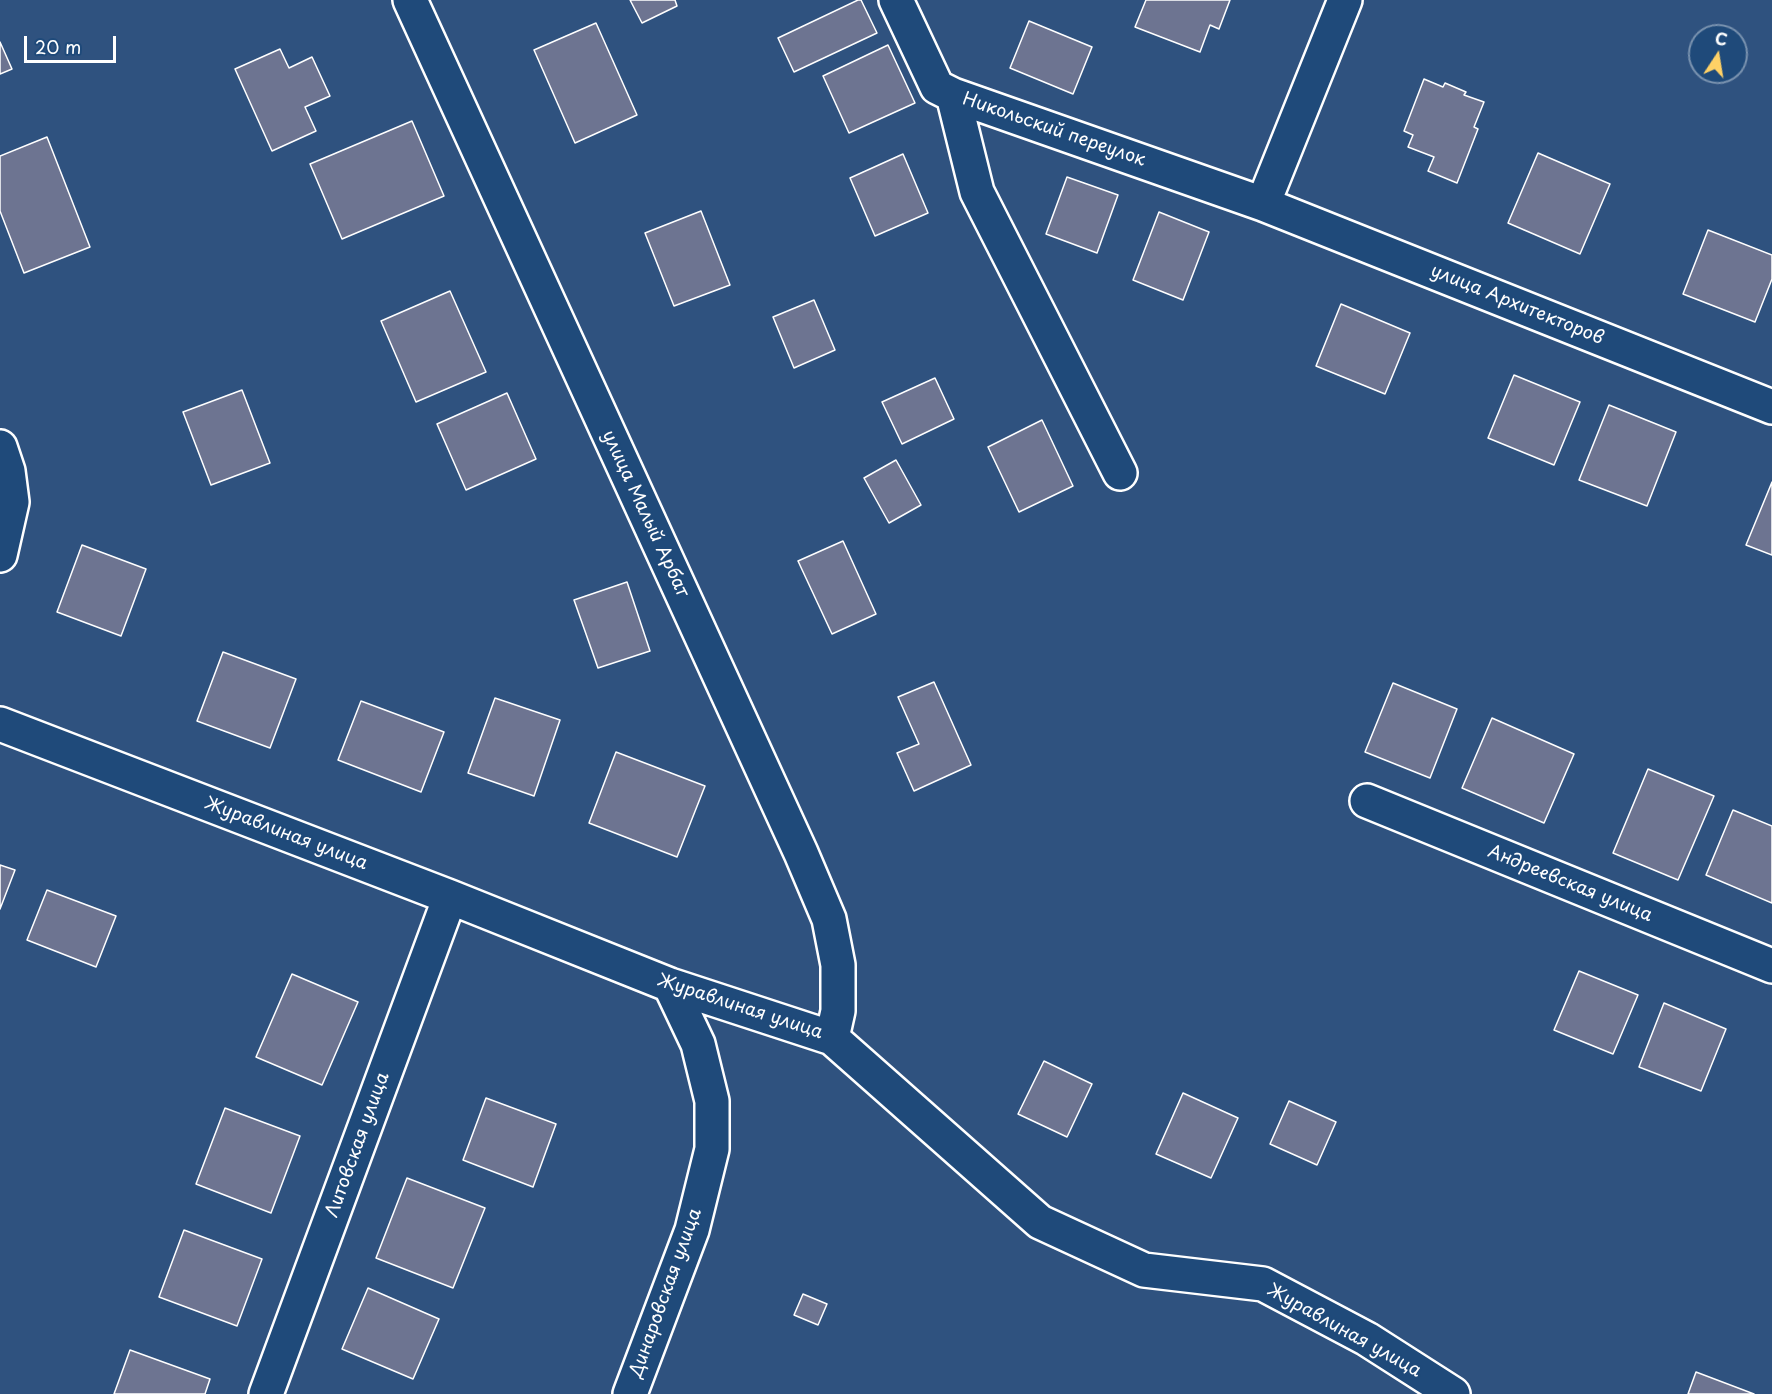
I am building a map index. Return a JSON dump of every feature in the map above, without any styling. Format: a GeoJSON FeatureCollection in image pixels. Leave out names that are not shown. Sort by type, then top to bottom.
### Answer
{"type":"FeatureCollection","features":[{"type":"Feature","properties":{"kind":"street","name":"улица Малый Арбат"},"geometry":{"type":"LineString","coordinates":[[410,0],[801,853],[829,919],[838,965],[838,1011],[832,1038]]}},
{"type":"Feature","properties":{"kind":"street","name":"Никольский переулок"},"geometry":{"type":"LineString","coordinates":[[896,0],[937,87],[953,95],[1263,204]]}},
{"type":"Feature","properties":{"kind":"street"},"geometry":{"type":"LineString","coordinates":[[1263,204],[1345,0]]}},
{"type":"Feature","properties":{"kind":"street"},"geometry":{"type":"LineString","coordinates":[[953,95],[977,192],[1120,473]]}},
{"type":"Feature","properties":{"kind":"street","name":"улица Архитекторов"},"geometry":{"type":"LineString","coordinates":[[1263,204],[1772,407]]}},
{"type":"Feature","properties":{"kind":"street"},"geometry":{"type":"LineString","coordinates":[[0,447],[8,471],[12,502],[0,555]]}},
{"type":"Feature","properties":{"kind":"street","name":"Журавлиная улица"},"geometry":{"type":"LineString","coordinates":[[0,724],[450,897],[670,985],[832,1038],[1040,1222],[1143,1270],[1263,1284],[1367,1339],[1453,1394]]}},
{"type":"Feature","properties":{"kind":"street","name":"Андреевская улица"},"geometry":{"type":"LineString","coordinates":[[1367,801],[1772,966]]}},
{"type":"Feature","properties":{"kind":"street","name":"Литовская улица"},"geometry":{"type":"LineString","coordinates":[[266,1394],[450,897]]}},
{"type":"Feature","properties":{"kind":"street","name":"Динаровская улица"},"geometry":{"type":"LineString","coordinates":[[630,1394],[692,1230],[711,1149],[711,1101],[698,1044],[670,985]]}},
{"type":"Feature","properties":{"kind":"building"},"geometry":{"type":"Polygon","coordinates":[[[630,0],[675,0],[677,6],[642,23],[630,0]]]}},
{"type":"Feature","properties":{"kind":"building"},"geometry":{"type":"Polygon","coordinates":[[[861,0],[877,33],[794,72],[778,38],[861,0]]]}},
{"type":"Feature","properties":{"kind":"building"},"geometry":{"type":"Polygon","coordinates":[[[1146,0],[1230,0],[1219,29],[1210,25],[1200,52],[1135,27],[1146,0]]]}},
{"type":"Feature","properties":{"kind":"building"},"geometry":{"type":"Polygon","coordinates":[[[1029,21],[1092,47],[1073,94],[1010,68],[1029,21]]]}},
{"type":"Feature","properties":{"kind":"building"},"geometry":{"type":"Polygon","coordinates":[[[596,23],[637,115],[575,143],[534,50],[596,23]]]}},
{"type":"Feature","properties":{"kind":"building"},"geometry":{"type":"Polygon","coordinates":[[[0,42],[12,69],[0,74],[0,42]]]}},
{"type":"Feature","properties":{"kind":"building"},"geometry":{"type":"Polygon","coordinates":[[[888,45],[915,103],[849,133],[823,76],[888,45]]]}},
{"type":"Feature","properties":{"kind":"building"},"geometry":{"type":"Polygon","coordinates":[[[280,49],[289,68],[312,57],[330,96],[305,107],[316,131],[272,151],[235,69],[280,49]]]}},
{"type":"Feature","properties":{"kind":"building"},"geometry":{"type":"Polygon","coordinates":[[[1424,79],[1443,87],[1445,83],[1466,92],[1464,95],[1484,102],[1474,127],[1478,129],[1457,183],[1428,171],[1434,157],[1408,147],[1413,135],[1404,131],[1424,79]]]}},
{"type":"Feature","properties":{"kind":"building"},"geometry":{"type":"Polygon","coordinates":[[[412,121],[444,196],[342,239],[310,164],[412,121]]]}},
{"type":"Feature","properties":{"kind":"building"},"geometry":{"type":"Polygon","coordinates":[[[47,137],[90,247],[24,273],[0,211],[0,156],[47,137]]]}},
{"type":"Feature","properties":{"kind":"building"},"geometry":{"type":"Polygon","coordinates":[[[1538,153],[1610,184],[1580,254],[1508,223],[1538,153]]]}},
{"type":"Feature","properties":{"kind":"building"},"geometry":{"type":"Polygon","coordinates":[[[903,154],[928,213],[875,236],[850,178],[903,154]]]}},
{"type":"Feature","properties":{"kind":"building"},"geometry":{"type":"Polygon","coordinates":[[[1067,177],[1118,195],[1097,253],[1046,234],[1067,177]]]}},
{"type":"Feature","properties":{"kind":"building"},"geometry":{"type":"Polygon","coordinates":[[[701,211],[730,285],[674,306],[645,233],[701,211]]]}},
{"type":"Feature","properties":{"kind":"building"},"geometry":{"type":"Polygon","coordinates":[[[1159,212],[1209,232],[1183,300],[1133,280],[1159,212]]]}},
{"type":"Feature","properties":{"kind":"building"},"geometry":{"type":"Polygon","coordinates":[[[1708,230],[1772,255],[1772,279],[1755,322],[1683,294],[1708,230]]]}},
{"type":"Feature","properties":{"kind":"building"},"geometry":{"type":"Polygon","coordinates":[[[450,291],[486,372],[416,402],[381,321],[450,291]]]}},
{"type":"Feature","properties":{"kind":"building"},"geometry":{"type":"Polygon","coordinates":[[[814,300],[835,350],[794,368],[773,317],[814,300]]]}},
{"type":"Feature","properties":{"kind":"building"},"geometry":{"type":"Polygon","coordinates":[[[1341,304],[1410,333],[1385,394],[1316,366],[1341,304]]]}},
{"type":"Feature","properties":{"kind":"building"},"geometry":{"type":"Polygon","coordinates":[[[1514,375],[1580,402],[1554,465],[1488,438],[1514,375]]]}},
{"type":"Feature","properties":{"kind":"building"},"geometry":{"type":"Polygon","coordinates":[[[935,378],[954,419],[902,444],[882,402],[935,378]]]}},
{"type":"Feature","properties":{"kind":"building"},"geometry":{"type":"Polygon","coordinates":[[[242,390],[270,463],[211,485],[183,412],[242,390]]]}},
{"type":"Feature","properties":{"kind":"building"},"geometry":{"type":"Polygon","coordinates":[[[507,393],[536,459],[466,490],[437,424],[507,393]]]}},
{"type":"Feature","properties":{"kind":"building"},"geometry":{"type":"Polygon","coordinates":[[[1609,405],[1676,432],[1647,506],[1579,480],[1609,405]]]}},
{"type":"Feature","properties":{"kind":"building"},"geometry":{"type":"Polygon","coordinates":[[[1042,420],[1073,486],[1019,512],[988,447],[1042,420]]]}},
{"type":"Feature","properties":{"kind":"building"},"geometry":{"type":"Polygon","coordinates":[[[896,460],[921,505],[889,523],[864,478],[896,460]]]}},
{"type":"Feature","properties":{"kind":"building"},"geometry":{"type":"Polygon","coordinates":[[[1772,482],[1772,555],[1746,545],[1772,482]]]}},
{"type":"Feature","properties":{"kind":"building"},"geometry":{"type":"Polygon","coordinates":[[[843,541],[876,614],[832,634],[798,561],[843,541]]]}},
{"type":"Feature","properties":{"kind":"building"},"geometry":{"type":"Polygon","coordinates":[[[82,545],[146,569],[121,636],[57,612],[82,545]]]}},
{"type":"Feature","properties":{"kind":"building"},"geometry":{"type":"Polygon","coordinates":[[[627,582],[650,651],[598,668],[574,600],[627,582]]]}},
{"type":"Feature","properties":{"kind":"building"},"geometry":{"type":"Polygon","coordinates":[[[223,652],[296,679],[270,748],[197,721],[223,652]]]}},
{"type":"Feature","properties":{"kind":"building"},"geometry":{"type":"Polygon","coordinates":[[[934,682],[971,765],[914,791],[897,753],[919,744],[898,697],[934,682]]]}},
{"type":"Feature","properties":{"kind":"building"},"geometry":{"type":"Polygon","coordinates":[[[1393,683],[1457,709],[1430,778],[1365,752],[1393,683]]]}},
{"type":"Feature","properties":{"kind":"building"},"geometry":{"type":"Polygon","coordinates":[[[495,698],[560,720],[534,796],[468,773],[495,698]]]}},
{"type":"Feature","properties":{"kind":"building"},"geometry":{"type":"Polygon","coordinates":[[[361,701],[444,732],[421,792],[338,760],[361,701]]]}},
{"type":"Feature","properties":{"kind":"building"},"geometry":{"type":"Polygon","coordinates":[[[1492,718],[1574,754],[1544,823],[1462,788],[1492,718]]]}},
{"type":"Feature","properties":{"kind":"building"},"geometry":{"type":"Polygon","coordinates":[[[616,752],[705,786],[677,857],[589,823],[616,752]]]}},
{"type":"Feature","properties":{"kind":"building"},"geometry":{"type":"Polygon","coordinates":[[[1648,769],[1714,796],[1678,880],[1613,853],[1648,769]]]}},
{"type":"Feature","properties":{"kind":"building"},"geometry":{"type":"Polygon","coordinates":[[[1733,810],[1772,826],[1772,903],[1706,875],[1733,810]]]}},
{"type":"Feature","properties":{"kind":"building"},"geometry":{"type":"Polygon","coordinates":[[[0,865],[15,870],[0,909],[0,865]]]}},
{"type":"Feature","properties":{"kind":"building"},"geometry":{"type":"Polygon","coordinates":[[[47,890],[116,916],[96,967],[27,940],[47,890]]]}},
{"type":"Feature","properties":{"kind":"building"},"geometry":{"type":"Polygon","coordinates":[[[1579,971],[1638,995],[1613,1054],[1554,1030],[1579,971]]]}},
{"type":"Feature","properties":{"kind":"building"},"geometry":{"type":"Polygon","coordinates":[[[292,974],[358,1002],[322,1085],[256,1057],[292,974]]]}},
{"type":"Feature","properties":{"kind":"building"},"geometry":{"type":"Polygon","coordinates":[[[1664,1003],[1726,1029],[1701,1091],[1639,1067],[1664,1003]]]}},
{"type":"Feature","properties":{"kind":"building"},"geometry":{"type":"Polygon","coordinates":[[[1044,1061],[1092,1084],[1067,1137],[1018,1114],[1044,1061]]]}},
{"type":"Feature","properties":{"kind":"building"},"geometry":{"type":"Polygon","coordinates":[[[1183,1093],[1238,1118],[1211,1178],[1156,1154],[1183,1093]]]}},
{"type":"Feature","properties":{"kind":"building"},"geometry":{"type":"Polygon","coordinates":[[[486,1098],[556,1124],[533,1187],[463,1160],[486,1098]]]}},
{"type":"Feature","properties":{"kind":"building"},"geometry":{"type":"Polygon","coordinates":[[[1289,1101],[1336,1122],[1317,1165],[1270,1144],[1289,1101]]]}},
{"type":"Feature","properties":{"kind":"building"},"geometry":{"type":"Polygon","coordinates":[[[225,1108],[300,1136],[271,1213],[196,1184],[225,1108]]]}},
{"type":"Feature","properties":{"kind":"building"},"geometry":{"type":"Polygon","coordinates":[[[407,1178],[485,1208],[453,1288],[376,1258],[407,1178]]]}},
{"type":"Feature","properties":{"kind":"building"},"geometry":{"type":"Polygon","coordinates":[[[184,1230],[262,1259],[237,1326],[159,1297],[184,1230]]]}},
{"type":"Feature","properties":{"kind":"building"},"geometry":{"type":"Polygon","coordinates":[[[368,1288],[439,1319],[413,1379],[342,1349],[368,1288]]]}},
{"type":"Feature","properties":{"kind":"building"},"geometry":{"type":"Polygon","coordinates":[[[803,1294],[827,1304],[818,1325],[794,1315],[803,1294]]]}},
{"type":"Feature","properties":{"kind":"building"},"geometry":{"type":"Polygon","coordinates":[[[130,1350],[210,1379],[205,1394],[114,1394],[130,1350]]]}},
{"type":"Feature","properties":{"kind":"building"},"geometry":{"type":"Polygon","coordinates":[[[1696,1372],[1754,1394],[1688,1394],[1696,1372]]]}}]}
